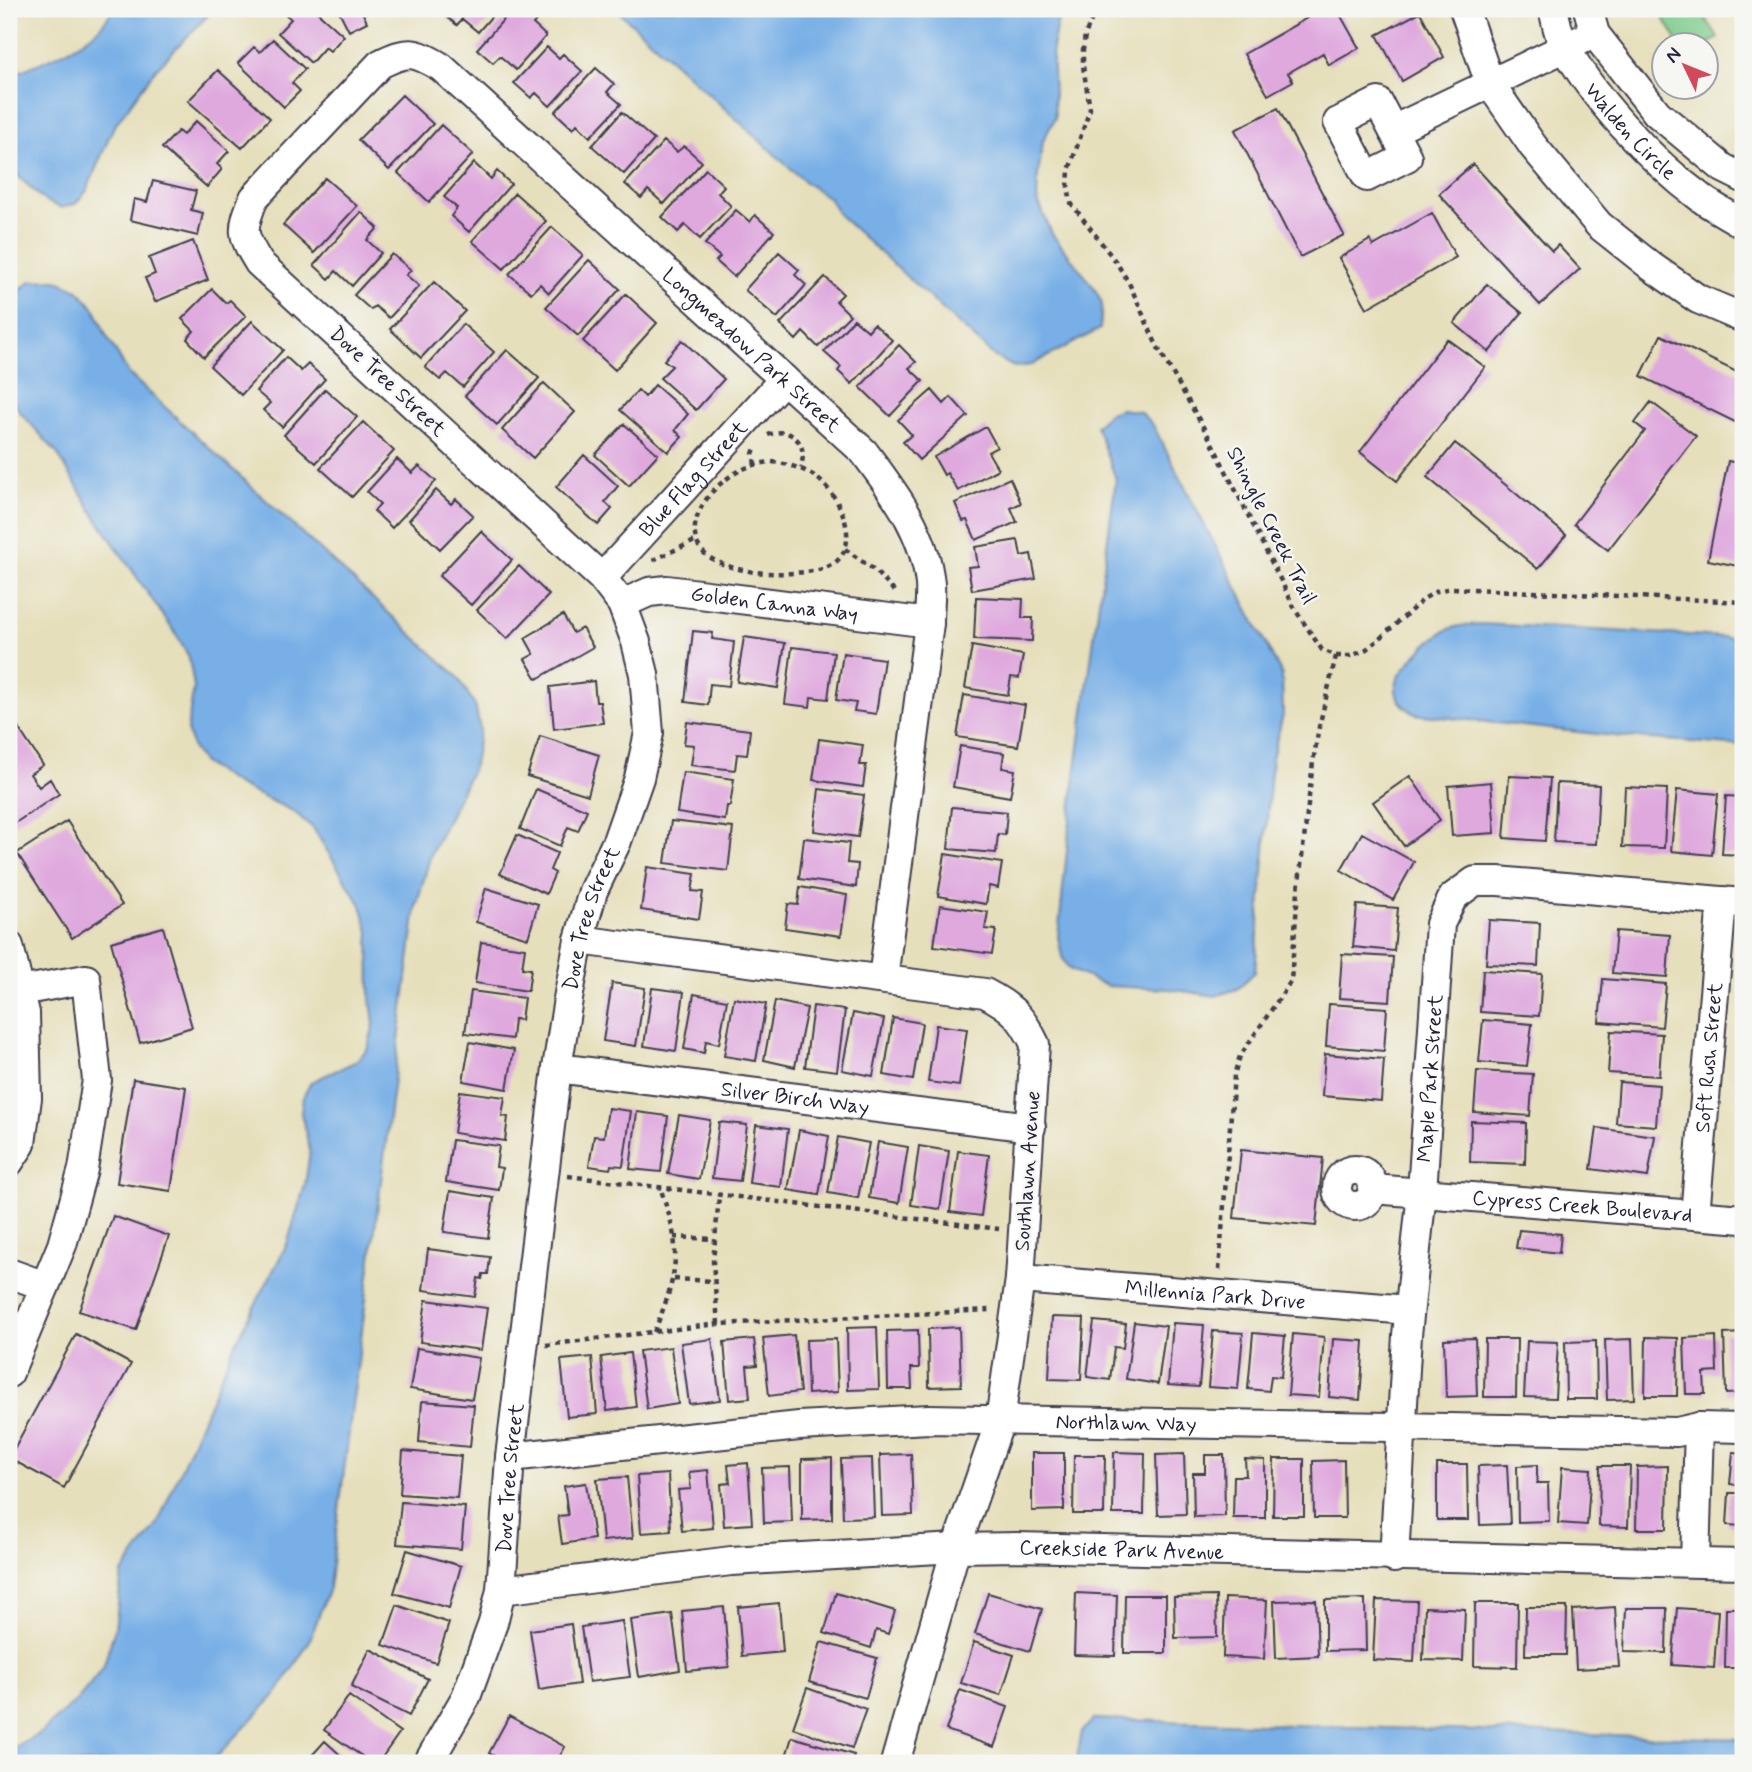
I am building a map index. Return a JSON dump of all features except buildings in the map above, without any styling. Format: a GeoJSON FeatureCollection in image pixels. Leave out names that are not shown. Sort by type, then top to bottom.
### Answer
{"type":"FeatureCollection","features":[{"type":"Feature","properties":{"kind":"street"},"geometry":{"type":"LineString","coordinates":[[1464,9],[1489,84],[1533,146],[1599,225],[1698,299],[1743,318]]}},
{"type":"Feature","properties":{"kind":"street","name":"Walden Circle"},"geometry":{"type":"LineString","coordinates":[[1553,9],[1561,39],[1590,89],[1639,141],[1702,198],[1743,224]]}},
{"type":"Feature","properties":{"kind":"street"},"geometry":{"type":"LineString","coordinates":[[1393,130],[1567,47],[1591,21]]}},
{"type":"Feature","properties":{"kind":"street","name":"Walden Circle"},"geometry":{"type":"LineString","coordinates":[[1591,21],[1657,113],[1723,167],[1743,178]]}},
{"type":"Feature","properties":{"kind":"street","name":"Longmeadow Park Street"},"geometry":{"type":"LineString","coordinates":[[243,224],[254,198],[380,64],[397,56],[420,55],[441,67],[864,452],[902,503],[923,548],[930,584],[929,623],[883,979]]}},
{"type":"Feature","properties":{"kind":"street","name":"Dove Tree Street"},"geometry":{"type":"LineString","coordinates":[[243,224],[247,244],[259,263],[603,578],[622,604],[644,674],[649,733],[639,778],[617,841],[593,891],[579,940],[557,1068],[510,1457],[501,1590],[493,1623],[466,1698],[428,1763]]}},
{"type":"Feature","properties":{"kind":"street","name":"Blue Flag Street"},"geometry":{"type":"LineString","coordinates":[[603,578],[784,379]]}},
{"type":"Feature","properties":{"kind":"street","name":"Golden Canna Way"},"geometry":{"type":"LineString","coordinates":[[622,604],[649,592],[667,590],[929,623]]}},
{"type":"Feature","properties":{"kind":"street","name":"Maple Park Street"},"geometry":{"type":"LineString","coordinates":[[1394,1558],[1409,1310],[1422,1192],[1440,924],[1453,897],[1475,881],[1498,881],[1732,902]]}},
{"type":"Feature","properties":{"kind":"street","name":"Soft Rush Street"},"geometry":{"type":"LineString","coordinates":[[1695,1215],[1732,902]]}},
{"type":"Feature","properties":{"kind":"street","name":"Southlawn Avenue"},"geometry":{"type":"LineString","coordinates":[[579,940],[985,993],[1009,1006],[1025,1023],[1035,1044],[1020,1279],[1000,1421],[956,1548],[895,1763]]}},
{"type":"Feature","properties":{"kind":"street"},"geometry":{"type":"LineString","coordinates":[[9,946],[25,1013],[27,1098],[21,1144],[9,1162]]}},
{"type":"Feature","properties":{"kind":"street"},"geometry":{"type":"LineString","coordinates":[[9,1373],[62,1245],[83,1169],[97,1080],[86,979],[20,991]]}},
{"type":"Feature","properties":{"kind":"street","name":"Silver Birch Way"},"geometry":{"type":"LineString","coordinates":[[557,1068],[1031,1127]]}},
{"type":"Feature","properties":{"kind":"street","name":"Cypress Creek Boulevard"},"geometry":{"type":"LineString","coordinates":[[1373,1189],[1743,1219]]}},
{"type":"Feature","properties":{"kind":"street"},"geometry":{"type":"LineString","coordinates":[[9,1273],[45,1286]]}},
{"type":"Feature","properties":{"kind":"street","name":"Millennia Park Drive"},"geometry":{"type":"LineString","coordinates":[[1020,1279],[1409,1310]]}},
{"type":"Feature","properties":{"kind":"street","name":"Northlawn Way"},"geometry":{"type":"LineString","coordinates":[[510,1457],[799,1426],[929,1419],[1401,1429],[1676,1432],[1699,1427],[1743,1428]]}},
{"type":"Feature","properties":{"kind":"street"},"geometry":{"type":"LineString","coordinates":[[1695,1562],[1699,1427]]}},
{"type":"Feature","properties":{"kind":"street","name":"Creekside Park Avenue"},"geometry":{"type":"LineString","coordinates":[[501,1590],[730,1561],[956,1548],[1017,1547],[1394,1558],[1743,1564]]}},
{"type":"Feature","properties":{"kind":"path","name":"Shingle Creek Trail"},"geometry":{"type":"LineString","coordinates":[[1096,9],[1085,35],[1083,50],[1090,109],[1069,170],[1068,187],[1072,203],[1129,283],[1157,346],[1210,439],[1296,611],[1322,650],[1336,656]]}},
{"type":"Feature","properties":{"kind":"path"},"geometry":{"type":"LineString","coordinates":[[764,436],[782,432],[794,437],[803,451],[804,458],[800,468]]}},
{"type":"Feature","properties":{"kind":"path"},"geometry":{"type":"LineString","coordinates":[[755,464],[753,454],[757,442]]}},
{"type":"Feature","properties":{"kind":"path"},"geometry":{"type":"LineString","coordinates":[[772,462],[800,468],[818,478],[847,521],[845,550],[833,563],[820,570],[774,574],[717,562],[702,549],[697,540],[695,519],[700,506],[729,476],[755,464],[772,462]]}},
{"type":"Feature","properties":{"kind":"path"},"geometry":{"type":"LineString","coordinates":[[647,562],[697,540]]}},
{"type":"Feature","properties":{"kind":"path"},"geometry":{"type":"LineString","coordinates":[[845,550],[873,569],[899,596]]}},
{"type":"Feature","properties":{"kind":"path"},"geometry":{"type":"LineString","coordinates":[[1219,1270],[1234,1075],[1240,1056],[1291,981],[1313,762],[1336,656],[1350,656],[1364,651],[1425,598],[1437,591],[1451,588],[1743,602]]}},
{"type":"Feature","properties":{"kind":"path"},"geometry":{"type":"LineString","coordinates":[[568,1176],[1000,1229]]}},
{"type":"Feature","properties":{"kind":"path"},"geometry":{"type":"LineString","coordinates":[[654,1332],[674,1279],[674,1237],[661,1189]]}},
{"type":"Feature","properties":{"kind":"path"},"geometry":{"type":"LineString","coordinates":[[718,1324],[714,1239],[719,1196]]}},
{"type":"Feature","properties":{"kind":"path"},"geometry":{"type":"LineString","coordinates":[[674,1237],[714,1239]]}},
{"type":"Feature","properties":{"kind":"path"},"geometry":{"type":"LineString","coordinates":[[674,1279],[714,1281]]}},
{"type":"Feature","properties":{"kind":"path"},"geometry":{"type":"LineString","coordinates":[[546,1345],[718,1324],[992,1310]]}},
{"type":"Feature","properties":{"kind":"green space"},"geometry":{"type":"Polygon","coordinates":[[[1658,9],[1700,9],[1714,32],[1672,32],[1658,9]]]}},
{"type":"Feature","properties":{"kind":"water"},"geometry":{"type":"Polygon","coordinates":[[[112,9],[214,9],[156,69],[113,128],[86,192],[75,204],[61,208],[45,201],[20,178],[9,161],[9,76],[82,42],[105,21],[112,9]]]}},
{"type":"Feature","properties":{"kind":"water"},"geometry":{"type":"Polygon","coordinates":[[[616,9],[1060,9],[1052,48],[1055,118],[1043,141],[1037,199],[1052,234],[1093,286],[1102,303],[1100,329],[1031,365],[1014,367],[995,357],[839,215],[829,198],[805,182],[616,9]]]}},
{"type":"Feature","properties":{"kind":"water"},"geometry":{"type":"Polygon","coordinates":[[[56,280],[78,290],[95,309],[105,333],[129,374],[457,676],[475,705],[480,729],[474,765],[431,854],[416,907],[329,1588],[309,1642],[278,1692],[211,1763],[9,1763],[9,1751],[39,1734],[78,1699],[103,1668],[115,1628],[122,1573],[157,1525],[233,1348],[287,1244],[305,1185],[310,1151],[301,1113],[303,1097],[311,1082],[357,1061],[368,1048],[374,1024],[370,993],[369,932],[361,905],[313,828],[293,811],[238,785],[203,763],[193,749],[187,730],[194,687],[189,657],[95,516],[57,453],[20,412],[9,395],[9,306],[19,291],[31,281],[56,280]]]}},
{"type":"Feature","properties":{"kind":"water"},"geometry":{"type":"Polygon","coordinates":[[[1121,409],[1140,412],[1153,425],[1282,675],[1283,715],[1272,758],[1255,972],[1237,989],[1215,996],[1169,989],[1107,986],[1069,969],[1062,957],[1058,937],[1074,783],[1116,479],[1096,426],[1107,414],[1121,409]]]}},
{"type":"Feature","properties":{"kind":"water"},"geometry":{"type":"Polygon","coordinates":[[[1481,624],[1743,638],[1743,746],[1614,736],[1415,714],[1405,707],[1396,693],[1397,682],[1416,655],[1449,629],[1481,624]]]}},
{"type":"Feature","properties":{"kind":"water"},"geometry":{"type":"Polygon","coordinates":[[[1094,1719],[1743,1739],[1743,1763],[1076,1763],[1082,1731],[1094,1719]]]}}]}
